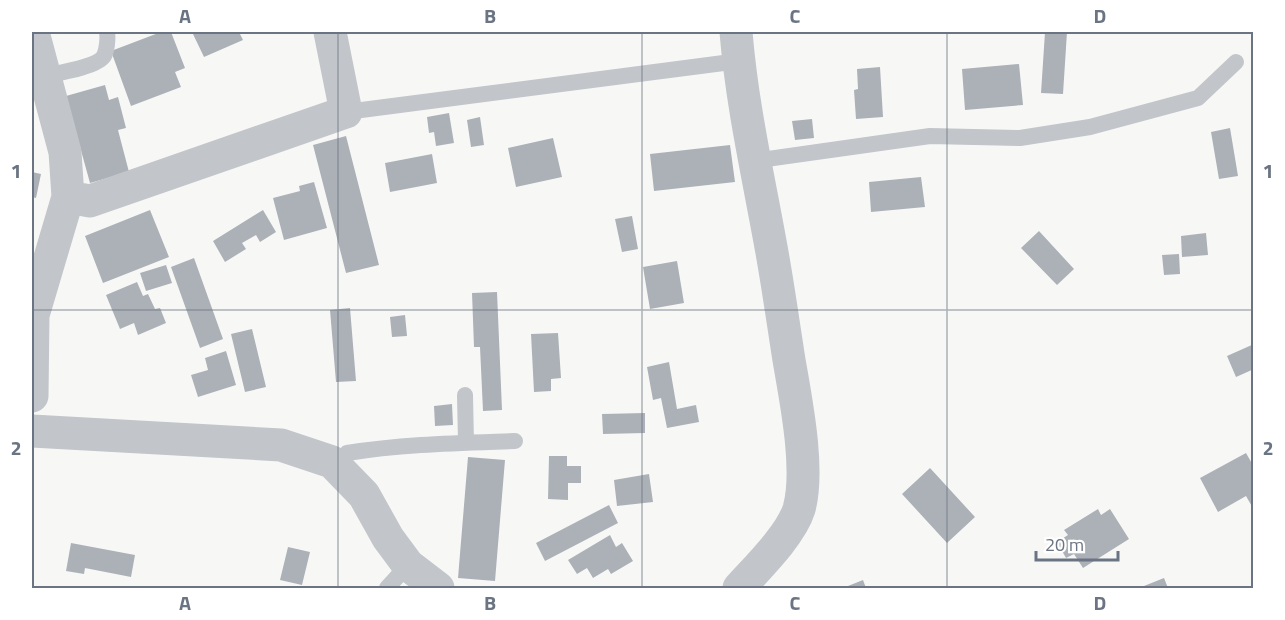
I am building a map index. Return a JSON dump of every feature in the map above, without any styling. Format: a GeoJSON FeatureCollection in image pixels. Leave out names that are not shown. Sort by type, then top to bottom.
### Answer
{"type":"FeatureCollection","features":[{"type":"Feature","properties":{"kind":"street"},"geometry":{"type":"LineString","coordinates":[[32,396],[32,315],[68,196],[65,152],[33,32]]}},
{"type":"Feature","properties":{"kind":"street"},"geometry":{"type":"LineString","coordinates":[[68,196],[90,201],[346,112],[330,32]]}},
{"type":"Feature","properties":{"kind":"street"},"geometry":{"type":"LineString","coordinates":[[738,46],[753,161],[775,270],[795,398],[804,477],[799,511],[779,544],[739,588]]}},
{"type":"Feature","properties":{"kind":"street"},"geometry":{"type":"LineString","coordinates":[[32,431],[281,445],[332,462],[364,495],[388,538],[398,577],[438,588]]}},
{"type":"Feature","properties":{"kind":"lane"},"geometry":{"type":"LineString","coordinates":[[44,76],[95,64],[104,56],[108,39],[107,32]]}},
{"type":"Feature","properties":{"kind":"lane"},"geometry":{"type":"LineString","coordinates":[[346,112],[738,46]]}},
{"type":"Feature","properties":{"kind":"lane"},"geometry":{"type":"LineString","coordinates":[[753,161],[930,136],[1020,138],[1090,127],[1198,98],[1236,62]]}},
{"type":"Feature","properties":{"kind":"lane"},"geometry":{"type":"LineString","coordinates":[[465,394],[466,442]]}},
{"type":"Feature","properties":{"kind":"lane"},"geometry":{"type":"LineString","coordinates":[[337,467],[347,453],[366,450],[466,442],[515,441]]}},
{"type":"Feature","properties":{"kind":"building"},"geometry":{"type":"Polygon","coordinates":[[[161,32],[171,32],[185,68],[175,72],[181,87],[131,106],[111,51],[161,32]]]}},
{"type":"Feature","properties":{"kind":"building"},"geometry":{"type":"Polygon","coordinates":[[[192,32],[239,32],[243,40],[204,57],[192,32]]]}},
{"type":"Feature","properties":{"kind":"building"},"geometry":{"type":"Polygon","coordinates":[[[1045,32],[1067,32],[1063,94],[1041,93],[1045,32]]]}},
{"type":"Feature","properties":{"kind":"building"},"geometry":{"type":"Polygon","coordinates":[[[1019,64],[1023,105],[965,110],[962,69],[1019,64]]]}},
{"type":"Feature","properties":{"kind":"building"},"geometry":{"type":"Polygon","coordinates":[[[880,67],[883,117],[856,119],[854,90],[858,89],[857,69],[880,67]]]}},
{"type":"Feature","properties":{"kind":"building"},"geometry":{"type":"Polygon","coordinates":[[[105,85],[109,100],[118,97],[126,128],[118,130],[129,172],[90,183],[66,96],[105,85]]]}},
{"type":"Feature","properties":{"kind":"building"},"geometry":{"type":"Polygon","coordinates":[[[449,113],[454,143],[436,146],[434,132],[429,133],[427,117],[449,113]]]}},
{"type":"Feature","properties":{"kind":"building"},"geometry":{"type":"Polygon","coordinates":[[[480,117],[484,145],[471,147],[467,120],[480,117]]]}},
{"type":"Feature","properties":{"kind":"building"},"geometry":{"type":"Polygon","coordinates":[[[812,119],[814,138],[795,140],[792,121],[812,119]]]}},
{"type":"Feature","properties":{"kind":"building"},"geometry":{"type":"Polygon","coordinates":[[[1230,128],[1238,176],[1219,179],[1211,132],[1230,128]]]}},
{"type":"Feature","properties":{"kind":"building"},"geometry":{"type":"Polygon","coordinates":[[[346,136],[379,265],[346,273],[313,145],[346,136]]]}},
{"type":"Feature","properties":{"kind":"building"},"geometry":{"type":"Polygon","coordinates":[[[553,138],[562,177],[516,187],[508,148],[553,138]]]}},
{"type":"Feature","properties":{"kind":"building"},"geometry":{"type":"Polygon","coordinates":[[[730,145],[735,182],[654,191],[650,154],[730,145]]]}},
{"type":"Feature","properties":{"kind":"building"},"geometry":{"type":"Polygon","coordinates":[[[432,154],[437,183],[390,192],[385,163],[432,154]]]}},
{"type":"Feature","properties":{"kind":"building"},"geometry":{"type":"Polygon","coordinates":[[[32,172],[41,174],[36,198],[32,197],[32,172]]]}},
{"type":"Feature","properties":{"kind":"building"},"geometry":{"type":"Polygon","coordinates":[[[921,177],[925,207],[871,212],[869,182],[921,177]]]}},
{"type":"Feature","properties":{"kind":"building"},"geometry":{"type":"Polygon","coordinates":[[[314,182],[327,228],[284,240],[273,198],[300,191],[299,186],[314,182]]]}},
{"type":"Feature","properties":{"kind":"building"},"geometry":{"type":"Polygon","coordinates":[[[150,210],[169,257],[103,283],[85,236],[150,210]]]}},
{"type":"Feature","properties":{"kind":"building"},"geometry":{"type":"Polygon","coordinates":[[[263,210],[276,232],[260,242],[256,235],[242,243],[246,249],[225,262],[213,241],[263,210]]]}},
{"type":"Feature","properties":{"kind":"building"},"geometry":{"type":"Polygon","coordinates":[[[632,216],[638,249],[622,252],[615,219],[632,216]]]}},
{"type":"Feature","properties":{"kind":"building"},"geometry":{"type":"Polygon","coordinates":[[[1039,231],[1074,269],[1057,285],[1021,248],[1039,231]]]}},
{"type":"Feature","properties":{"kind":"building"},"geometry":{"type":"Polygon","coordinates":[[[1206,233],[1208,255],[1182,257],[1181,236],[1206,233]]]}},
{"type":"Feature","properties":{"kind":"building"},"geometry":{"type":"Polygon","coordinates":[[[1179,254],[1180,274],[1164,275],[1162,255],[1179,254]]]}},
{"type":"Feature","properties":{"kind":"building"},"geometry":{"type":"Polygon","coordinates":[[[194,258],[223,339],[200,348],[171,267],[194,258]]]}},
{"type":"Feature","properties":{"kind":"building"},"geometry":{"type":"Polygon","coordinates":[[[677,261],[684,303],[650,309],[643,267],[677,261]]]}},
{"type":"Feature","properties":{"kind":"building"},"geometry":{"type":"Polygon","coordinates":[[[166,265],[172,283],[146,291],[140,273],[166,265]]]}},
{"type":"Feature","properties":{"kind":"building"},"geometry":{"type":"Polygon","coordinates":[[[137,282],[143,296],[148,294],[155,309],[160,308],[166,323],[138,335],[134,323],[120,329],[106,295],[137,282]]]}},
{"type":"Feature","properties":{"kind":"building"},"geometry":{"type":"Polygon","coordinates":[[[497,292],[502,410],[483,411],[480,347],[474,347],[472,293],[497,292]]]}},
{"type":"Feature","properties":{"kind":"building"},"geometry":{"type":"Polygon","coordinates":[[[350,308],[356,381],[336,382],[330,310],[350,308]]]}},
{"type":"Feature","properties":{"kind":"building"},"geometry":{"type":"Polygon","coordinates":[[[405,315],[407,336],[392,337],[390,317],[405,315]]]}},
{"type":"Feature","properties":{"kind":"building"},"geometry":{"type":"Polygon","coordinates":[[[252,329],[266,387],[245,392],[231,334],[252,329]]]}},
{"type":"Feature","properties":{"kind":"building"},"geometry":{"type":"Polygon","coordinates":[[[558,333],[561,378],[551,379],[551,391],[534,392],[531,334],[558,333]]]}},
{"type":"Feature","properties":{"kind":"building"},"geometry":{"type":"Polygon","coordinates":[[[1254,344],[1254,369],[1236,377],[1227,356],[1254,344]]]}},
{"type":"Feature","properties":{"kind":"building"},"geometry":{"type":"Polygon","coordinates":[[[226,351],[236,385],[198,397],[191,375],[208,370],[205,358],[226,351]]]}},
{"type":"Feature","properties":{"kind":"building"},"geometry":{"type":"Polygon","coordinates":[[[669,362],[677,409],[696,405],[699,422],[667,428],[661,398],[653,400],[647,367],[669,362]]]}},
{"type":"Feature","properties":{"kind":"building"},"geometry":{"type":"Polygon","coordinates":[[[452,404],[453,425],[435,426],[434,406],[452,404]]]}},
{"type":"Feature","properties":{"kind":"building"},"geometry":{"type":"Polygon","coordinates":[[[645,413],[645,433],[603,434],[602,414],[645,413]]]}},
{"type":"Feature","properties":{"kind":"building"},"geometry":{"type":"Polygon","coordinates":[[[1246,453],[1254,467],[1254,510],[1246,496],[1218,512],[1200,478],[1246,453]]]}},
{"type":"Feature","properties":{"kind":"building"},"geometry":{"type":"Polygon","coordinates":[[[549,456],[567,456],[567,466],[581,466],[581,483],[568,483],[568,500],[548,499],[549,456]]]}},
{"type":"Feature","properties":{"kind":"building"},"geometry":{"type":"Polygon","coordinates":[[[468,457],[505,460],[495,581],[458,578],[468,457]]]}},
{"type":"Feature","properties":{"kind":"building"},"geometry":{"type":"Polygon","coordinates":[[[930,468],[975,517],[947,543],[902,494],[930,468]]]}},
{"type":"Feature","properties":{"kind":"building"},"geometry":{"type":"Polygon","coordinates":[[[649,474],[653,502],[617,506],[614,480],[649,474]]]}},
{"type":"Feature","properties":{"kind":"building"},"geometry":{"type":"Polygon","coordinates":[[[609,505],[618,523],[545,561],[536,543],[609,505]]]}},
{"type":"Feature","properties":{"kind":"building"},"geometry":{"type":"Polygon","coordinates":[[[1098,509],[1101,515],[1110,509],[1129,539],[1083,568],[1074,554],[1066,558],[1057,542],[1068,535],[1064,530],[1098,509]]]}},
{"type":"Feature","properties":{"kind":"building"},"geometry":{"type":"Polygon","coordinates":[[[610,535],[616,547],[622,543],[633,561],[611,574],[608,569],[593,578],[587,568],[577,574],[568,560],[610,535]]]}},
{"type":"Feature","properties":{"kind":"building"},"geometry":{"type":"Polygon","coordinates":[[[71,543],[135,555],[131,577],[85,568],[84,574],[66,571],[71,543]]]}},
{"type":"Feature","properties":{"kind":"building"},"geometry":{"type":"Polygon","coordinates":[[[288,547],[310,552],[302,585],[280,580],[288,547]]]}},
{"type":"Feature","properties":{"kind":"building"},"geometry":{"type":"Polygon","coordinates":[[[1164,578],[1168,588],[1139,588],[1164,578]]]}},
{"type":"Feature","properties":{"kind":"building"},"geometry":{"type":"Polygon","coordinates":[[[863,580],[866,588],[843,588],[863,580]]]}}]}
